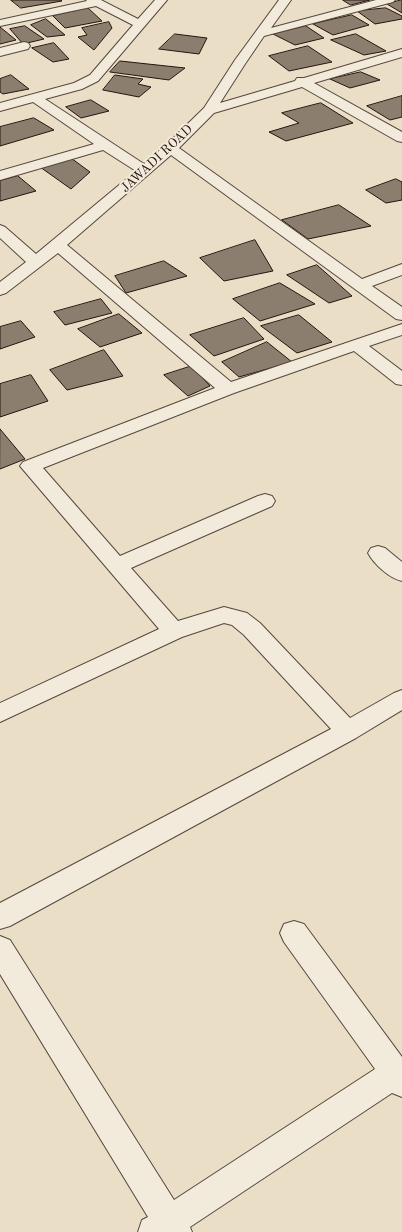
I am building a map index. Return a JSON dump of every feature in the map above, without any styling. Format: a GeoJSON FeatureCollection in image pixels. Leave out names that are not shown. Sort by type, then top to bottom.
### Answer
{"type":"FeatureCollection","features":[{"type":"Feature","properties":{"kind":"street"},"geometry":{"type":"LineString","coordinates":[[0,108],[78,86],[94,78],[161,0]]}},
{"type":"Feature","properties":{"kind":"street","name":"JAWADI ROAD"},"geometry":{"type":"LineString","coordinates":[[0,290],[58,245],[145,171],[171,148],[209,110],[260,34],[285,0]]}},
{"type":"Feature","properties":{"kind":"street"},"geometry":{"type":"LineString","coordinates":[[260,34],[389,0]]}},
{"type":"Feature","properties":{"kind":"street"},"geometry":{"type":"LineString","coordinates":[[0,23],[94,2],[139,24]]}},
{"type":"Feature","properties":{"kind":"street"},"geometry":{"type":"LineString","coordinates":[[0,52],[24,46]]}},
{"type":"Feature","properties":{"kind":"street"},"geometry":{"type":"LineString","coordinates":[[209,110],[402,53]]}},
{"type":"Feature","properties":{"kind":"street"},"geometry":{"type":"LineString","coordinates":[[302,82],[402,138]]}},
{"type":"Feature","properties":{"kind":"street"},"geometry":{"type":"LineString","coordinates":[[35,98],[145,171]]}},
{"type":"Feature","properties":{"kind":"street"},"geometry":{"type":"LineString","coordinates":[[0,176],[104,145]]}},
{"type":"Feature","properties":{"kind":"street"},"geometry":{"type":"LineString","coordinates":[[171,148],[402,315]]}},
{"type":"Feature","properties":{"kind":"street"},"geometry":{"type":"LineString","coordinates":[[0,230],[35,262]]}},
{"type":"Feature","properties":{"kind":"street"},"geometry":{"type":"LineString","coordinates":[[58,245],[228,389]]}},
{"type":"Feature","properties":{"kind":"street"},"geometry":{"type":"LineString","coordinates":[[360,285],[402,269]]}},
{"type":"Feature","properties":{"kind":"street"},"geometry":{"type":"LineString","coordinates":[[174,631],[30,466],[228,389],[402,329]]}},
{"type":"Feature","properties":{"kind":"street"},"geometry":{"type":"LineString","coordinates":[[356,345],[402,380]]}},
{"type":"Feature","properties":{"kind":"street"},"geometry":{"type":"LineString","coordinates":[[116,566],[265,501]]}},
{"type":"Feature","properties":{"kind":"street"},"geometry":{"type":"LineString","coordinates":[[378,553],[402,574]]}},
{"type":"Feature","properties":{"kind":"street"},"geometry":{"type":"LineString","coordinates":[[0,713],[174,631],[224,615],[239,619],[252,629],[348,731]]}},
{"type":"Feature","properties":{"kind":"street"},"geometry":{"type":"LineString","coordinates":[[0,917],[348,731],[402,699]]}},
{"type":"Feature","properties":{"kind":"street"},"geometry":{"type":"LineString","coordinates":[[0,949],[166,1228],[399,1077],[294,933]]}},
{"type":"Feature","properties":{"kind":"building"},"geometry":{"type":"Polygon","coordinates":[[[11,0],[61,0],[62,1],[21,8],[11,0]]]}},
{"type":"Feature","properties":{"kind":"building"},"geometry":{"type":"Polygon","coordinates":[[[343,0],[370,0],[351,5],[343,0]]]}},
{"type":"Feature","properties":{"kind":"building"},"geometry":{"type":"Polygon","coordinates":[[[402,0],[402,13],[387,4],[402,0]]]}},
{"type":"Feature","properties":{"kind":"building"},"geometry":{"type":"Polygon","coordinates":[[[88,8],[102,21],[65,28],[53,16],[88,8]]]}},
{"type":"Feature","properties":{"kind":"building"},"geometry":{"type":"Polygon","coordinates":[[[386,8],[402,16],[402,19],[375,24],[357,11],[386,8]]]}},
{"type":"Feature","properties":{"kind":"building"},"geometry":{"type":"Polygon","coordinates":[[[352,15],[369,25],[333,35],[313,24],[352,15]]]}},
{"type":"Feature","properties":{"kind":"building"},"geometry":{"type":"Polygon","coordinates":[[[46,19],[65,35],[47,37],[31,25],[46,19]]]}},
{"type":"Feature","properties":{"kind":"building"},"geometry":{"type":"Polygon","coordinates":[[[109,22],[112,28],[94,50],[78,37],[87,35],[82,28],[109,22]]]}},
{"type":"Feature","properties":{"kind":"building"},"geometry":{"type":"Polygon","coordinates":[[[25,26],[44,39],[23,44],[10,29],[25,26]]]}},
{"type":"Feature","properties":{"kind":"building"},"geometry":{"type":"Polygon","coordinates":[[[306,26],[324,38],[295,45],[273,34],[306,26]]]}},
{"type":"Feature","properties":{"kind":"building"},"geometry":{"type":"Polygon","coordinates":[[[0,27],[16,40],[0,44],[0,27]]]}},
{"type":"Feature","properties":{"kind":"building"},"geometry":{"type":"Polygon","coordinates":[[[175,34],[207,38],[199,54],[159,49],[175,34]]]}},
{"type":"Feature","properties":{"kind":"building"},"geometry":{"type":"Polygon","coordinates":[[[356,34],[386,51],[364,55],[331,40],[356,34]]]}},
{"type":"Feature","properties":{"kind":"building"},"geometry":{"type":"Polygon","coordinates":[[[54,43],[69,59],[53,62],[32,48],[54,43]]]}},
{"type":"Feature","properties":{"kind":"building"},"geometry":{"type":"Polygon","coordinates":[[[308,46],[332,62],[289,71],[269,56],[308,46]]]}},
{"type":"Feature","properties":{"kind":"building"},"geometry":{"type":"Polygon","coordinates":[[[120,61],[185,68],[169,80],[110,72],[120,61]]]}},
{"type":"Feature","properties":{"kind":"building"},"geometry":{"type":"Polygon","coordinates":[[[361,72],[380,80],[350,88],[330,79],[361,72]]]}},
{"type":"Feature","properties":{"kind":"building"},"geometry":{"type":"Polygon","coordinates":[[[11,75],[29,89],[3,94],[0,92],[0,79],[11,75]]]}},
{"type":"Feature","properties":{"kind":"building"},"geometry":{"type":"Polygon","coordinates":[[[115,75],[143,79],[138,84],[151,87],[139,97],[103,90],[115,75]]]}},
{"type":"Feature","properties":{"kind":"building"},"geometry":{"type":"Polygon","coordinates":[[[402,96],[402,117],[390,120],[367,106],[402,96]]]}},
{"type":"Feature","properties":{"kind":"building"},"geometry":{"type":"Polygon","coordinates":[[[91,100],[109,111],[81,118],[66,107],[91,100]]]}},
{"type":"Feature","properties":{"kind":"building"},"geometry":{"type":"Polygon","coordinates":[[[321,103],[353,123],[286,141],[269,132],[299,123],[282,113],[321,103]]]}},
{"type":"Feature","properties":{"kind":"building"},"geometry":{"type":"Polygon","coordinates":[[[34,118],[54,130],[0,146],[0,127],[34,118]]]}},
{"type":"Feature","properties":{"kind":"building"},"geometry":{"type":"Polygon","coordinates":[[[71,158],[90,172],[71,189],[40,167],[71,158]]]}},
{"type":"Feature","properties":{"kind":"building"},"geometry":{"type":"Polygon","coordinates":[[[18,176],[36,191],[0,201],[0,181],[18,176]]]}},
{"type":"Feature","properties":{"kind":"building"},"geometry":{"type":"Polygon","coordinates":[[[396,179],[402,182],[402,200],[386,203],[366,190],[396,179]]]}},
{"type":"Feature","properties":{"kind":"building"},"geometry":{"type":"Polygon","coordinates":[[[339,205],[371,226],[308,239],[282,220],[339,205]]]}},
{"type":"Feature","properties":{"kind":"building"},"geometry":{"type":"Polygon","coordinates":[[[255,240],[273,271],[224,281],[200,258],[255,240]]]}},
{"type":"Feature","properties":{"kind":"building"},"geometry":{"type":"Polygon","coordinates":[[[164,261],[187,276],[126,293],[115,276],[164,261]]]}},
{"type":"Feature","properties":{"kind":"building"},"geometry":{"type":"Polygon","coordinates":[[[317,265],[352,296],[329,303],[287,275],[317,265]]]}},
{"type":"Feature","properties":{"kind":"building"},"geometry":{"type":"Polygon","coordinates":[[[280,283],[315,304],[260,321],[233,299],[280,283]]]}},
{"type":"Feature","properties":{"kind":"building"},"geometry":{"type":"Polygon","coordinates":[[[101,299],[112,313],[65,325],[54,312],[101,299]]]}},
{"type":"Feature","properties":{"kind":"building"},"geometry":{"type":"Polygon","coordinates":[[[119,314],[142,333],[100,347],[78,329],[119,314]]]}},
{"type":"Feature","properties":{"kind":"building"},"geometry":{"type":"Polygon","coordinates":[[[299,315],[332,342],[297,353],[261,326],[299,315]]]}},
{"type":"Feature","properties":{"kind":"building"},"geometry":{"type":"Polygon","coordinates":[[[244,318],[264,339],[214,356],[190,335],[244,318]]]}},
{"type":"Feature","properties":{"kind":"building"},"geometry":{"type":"Polygon","coordinates":[[[21,321],[35,337],[0,349],[0,327],[21,321]]]}},
{"type":"Feature","properties":{"kind":"building"},"geometry":{"type":"Polygon","coordinates":[[[267,342],[292,362],[239,377],[222,362],[267,342]]]}},
{"type":"Feature","properties":{"kind":"building"},"geometry":{"type":"Polygon","coordinates":[[[104,350],[123,376],[67,390],[50,370],[104,350]]]}},
{"type":"Feature","properties":{"kind":"building"},"geometry":{"type":"Polygon","coordinates":[[[192,366],[210,386],[188,396],[164,375],[192,366]]]}},
{"type":"Feature","properties":{"kind":"building"},"geometry":{"type":"Polygon","coordinates":[[[31,375],[48,401],[0,417],[0,384],[31,375]]]}},
{"type":"Feature","properties":{"kind":"building"},"geometry":{"type":"Polygon","coordinates":[[[0,429],[25,459],[0,469],[0,429]]]}}]}
